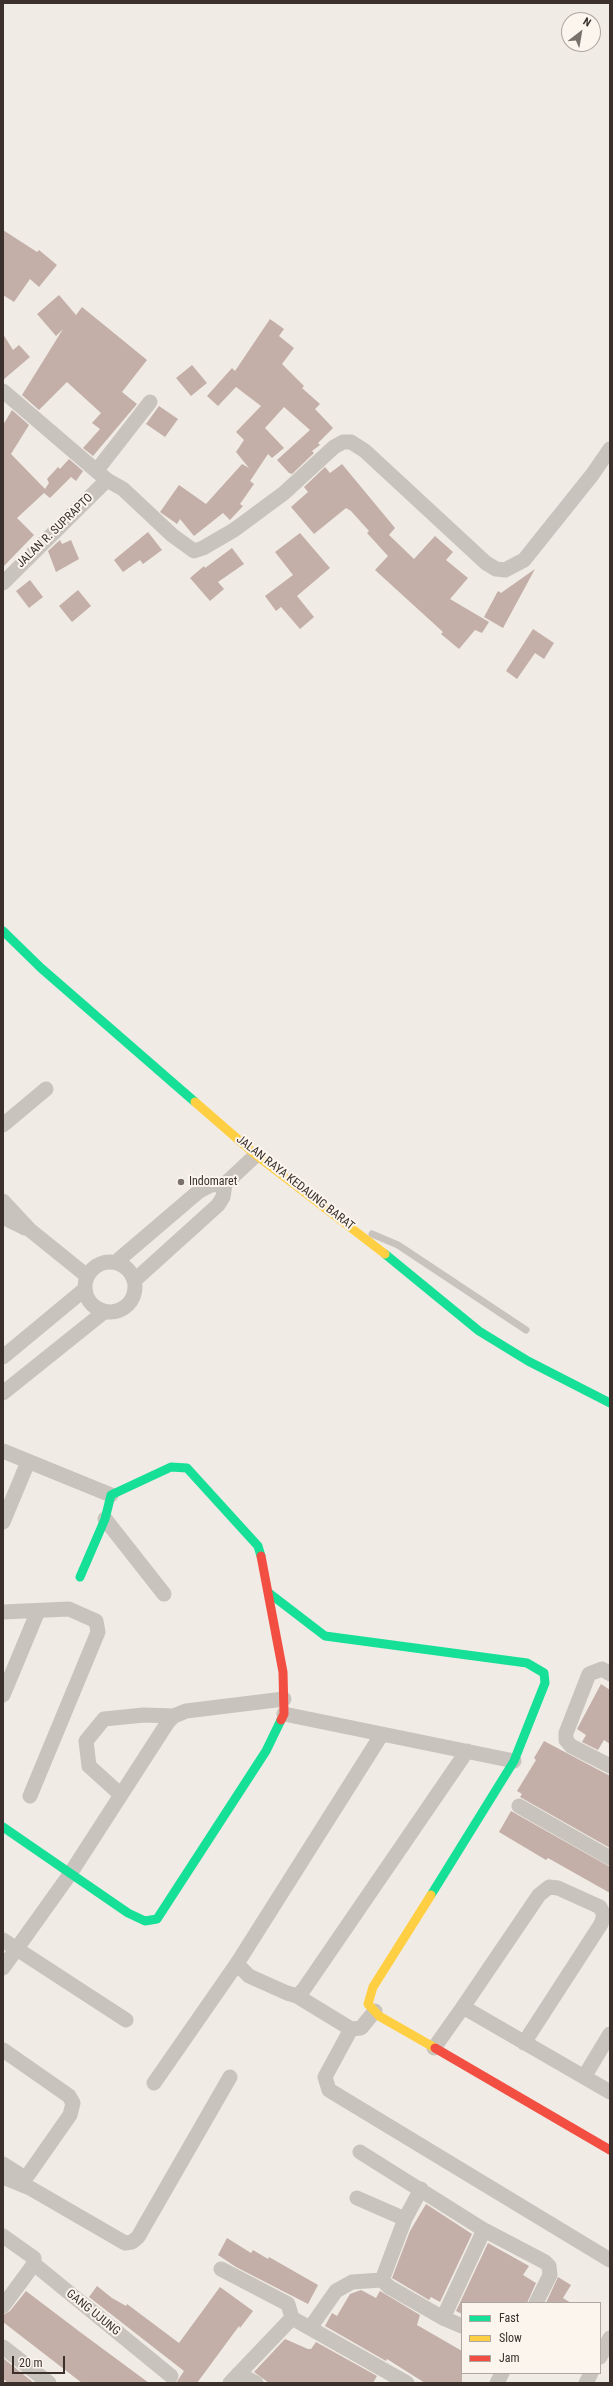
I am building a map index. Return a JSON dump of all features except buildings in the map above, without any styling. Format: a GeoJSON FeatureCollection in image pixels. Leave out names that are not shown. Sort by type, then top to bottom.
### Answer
{"type":"FeatureCollection","features":[{"type":"Feature","properties":{"kind":"street"},"geometry":{"type":"LineString","coordinates":[[3,391],[102,475],[123,489],[172,535],[194,551],[209,545],[234,530],[284,493],[334,447],[342,442],[351,442],[365,451],[486,563],[505,570],[524,560],[592,475],[610,449]]}},
{"type":"Feature","properties":{"kind":"street","name":"JALAN R. SUPRAPTO"},"geometry":{"type":"LineString","coordinates":[[3,583],[102,475],[150,402]]}},
{"type":"Feature","properties":{"kind":"street","name":"JALAN RAYA KEDAUNG BARAT"},"geometry":{"type":"LineString","coordinates":[[3,931],[41,968],[256,1155],[360,1234],[479,1331],[528,1361],[610,1403]]}},
{"type":"Feature","properties":{"kind":"street"},"geometry":{"type":"LineString","coordinates":[[3,1125],[46,1088]]}},
{"type":"Feature","properties":{"kind":"street"},"geometry":{"type":"LineString","coordinates":[[135,1280],[218,1205],[223,1197],[225,1184],[256,1155]]}},
{"type":"Feature","properties":{"kind":"street"},"geometry":{"type":"LineString","coordinates":[[116,1262],[198,1192],[211,1185],[225,1184]]}},
{"type":"Feature","properties":{"kind":"street"},"geometry":{"type":"LineString","coordinates":[[6,1214],[30,1230],[86,1282],[88,1299],[94,1307],[104,1312]]}},
{"type":"Feature","properties":{"kind":"street"},"geometry":{"type":"LineString","coordinates":[[3,1357],[86,1282],[99,1264],[116,1262],[124,1266],[135,1280],[135,1293],[129,1305],[122,1310],[104,1312],[3,1393]]}},
{"type":"Feature","properties":{"kind":"street"},"geometry":{"type":"LineString","coordinates":[[3,1451],[111,1495],[171,1467],[187,1468],[258,1546],[264,1565],[283,1672],[284,1707],[266,1751],[157,1919],[145,1921],[128,1913],[3,1827]]}},
{"type":"Feature","properties":{"kind":"street"},"geometry":{"type":"LineString","coordinates":[[3,1522],[28,1462]]}},
{"type":"Feature","properties":{"kind":"street"},"geometry":{"type":"LineString","coordinates":[[80,1577],[105,1519],[111,1495]]}},
{"type":"Feature","properties":{"kind":"street"},"geometry":{"type":"LineString","coordinates":[[105,1519],[164,1594]]}},
{"type":"Feature","properties":{"kind":"street"},"geometry":{"type":"LineString","coordinates":[[269,1593],[325,1636],[527,1663],[544,1673],[545,1683],[514,1761],[373,1987],[368,2004],[375,2011],[434,2048],[610,2150]]}},
{"type":"Feature","properties":{"kind":"street"},"geometry":{"type":"LineString","coordinates":[[3,1612],[69,1609],[86,1615],[96,1621],[98,1632],[30,1796]]}},
{"type":"Feature","properties":{"kind":"street"},"geometry":{"type":"LineString","coordinates":[[3,1695],[38,1611]]}},
{"type":"Feature","properties":{"kind":"street"},"geometry":{"type":"LineString","coordinates":[[610,1674],[602,1669],[589,1674],[566,1733],[566,1740],[571,1746],[610,1766]]}},
{"type":"Feature","properties":{"kind":"street"},"geometry":{"type":"LineString","coordinates":[[121,1795],[88,1766],[86,1742],[104,1719],[144,1715],[174,1716],[186,1711],[284,1707],[382,1734],[514,1761]]}},
{"type":"Feature","properties":{"kind":"street"},"geometry":{"type":"LineString","coordinates":[[3,1968],[70,1874],[161,1731],[174,1716]]}},
{"type":"Feature","properties":{"kind":"street"},"geometry":{"type":"LineString","coordinates":[[154,2083],[238,1962],[382,1734]]}},
{"type":"Feature","properties":{"kind":"street"},"geometry":{"type":"LineString","coordinates":[[297,1996],[304,1989],[467,1751]]}},
{"type":"Feature","properties":{"kind":"street"},"geometry":{"type":"LineString","coordinates":[[519,1806],[610,1858]]}},
{"type":"Feature","properties":{"kind":"street"},"geometry":{"type":"LineString","coordinates":[[434,2048],[463,2008],[539,1895],[549,1888],[558,1888],[600,1907],[604,1915],[601,1924],[524,2043]]}},
{"type":"Feature","properties":{"kind":"street"},"geometry":{"type":"LineString","coordinates":[[3,1940],[126,2020]]}},
{"type":"Feature","properties":{"kind":"street"},"geometry":{"type":"LineString","coordinates":[[238,1962],[240,1967],[250,1976],[297,1996],[351,2029],[361,2028],[375,2011]]}},
{"type":"Feature","properties":{"kind":"street"},"geometry":{"type":"LineString","coordinates":[[463,2008],[610,2092]]}},
{"type":"Feature","properties":{"kind":"street"},"geometry":{"type":"LineString","coordinates":[[351,2029],[325,2077],[329,2090],[610,2260]]}},
{"type":"Feature","properties":{"kind":"street"},"geometry":{"type":"LineString","coordinates":[[584,2077],[610,2034]]}},
{"type":"Feature","properties":{"kind":"street"},"geometry":{"type":"LineString","coordinates":[[3,2050],[69,2096],[73,2103],[70,2115],[28,2175],[22,2176],[3,2164]]}},
{"type":"Feature","properties":{"kind":"street"},"geometry":{"type":"LineString","coordinates":[[3,2177],[30,2188],[125,2243],[132,2242],[138,2236],[230,2077]]}},
{"type":"Feature","properties":{"kind":"street"},"geometry":{"type":"LineString","coordinates":[[360,2152],[484,2230],[549,2266],[550,2275],[536,2302]]}},
{"type":"Feature","properties":{"kind":"street"},"geometry":{"type":"LineString","coordinates":[[382,2280],[405,2219],[421,2189]]}},
{"type":"Feature","properties":{"kind":"street"},"geometry":{"type":"LineString","coordinates":[[357,2198],[405,2219]]}},
{"type":"Feature","properties":{"kind":"street"},"geometry":{"type":"LineString","coordinates":[[443,2318],[484,2230]]}},
{"type":"Feature","properties":{"kind":"street","name":"GANG UJUNG"},"geometry":{"type":"LineString","coordinates":[[3,2236],[34,2258],[34,2264],[171,2376]]}},
{"type":"Feature","properties":{"kind":"street"},"geometry":{"type":"LineString","coordinates":[[3,2306],[34,2264]]}},
{"type":"Feature","properties":{"kind":"street"},"geometry":{"type":"LineString","coordinates":[[221,2269],[288,2304],[292,2318],[407,2383]]}},
{"type":"Feature","properties":{"kind":"street"},"geometry":{"type":"LineString","coordinates":[[310,2328],[336,2291],[352,2282],[382,2280],[389,2287],[443,2318],[461,2326]]}},
{"type":"Feature","properties":{"kind":"street"},"geometry":{"type":"LineString","coordinates":[[234,2378],[292,2318]]}},
{"type":"Feature","properties":{"kind":"street"},"geometry":{"type":"LineString","coordinates":[[601,2355],[610,2338]]}},
{"type":"Feature","properties":{"kind":"street"},"geometry":{"type":"LineString","coordinates":[[3,2347],[49,2383]]}},
{"type":"Feature","properties":{"kind":"street"},"geometry":{"type":"LineString","coordinates":[[497,2383],[502,2374]]}},
{"type":"Feature","properties":{"kind":"street"},"geometry":{"type":"LineString","coordinates":[[586,2383],[590,2374]]}},
{"type":"Feature","properties":{"kind":"street"},"geometry":{"type":"LineString","coordinates":[[234,2378],[256,2383]]}},
{"type":"Feature","properties":{"kind":"lane"},"geometry":{"type":"LineString","coordinates":[[360,1234],[375,1234],[398,1245],[526,1330]]}},
{"type":"Feature","properties":{"kind":"traffic: fast"},"geometry":{"type":"LineString","coordinates":[[3,931],[41,968],[195,1102]]}},
{"type":"Feature","properties":{"kind":"traffic: fast"},"geometry":{"type":"LineString","coordinates":[[385,1254],[479,1331],[528,1361],[610,1403]]}},
{"type":"Feature","properties":{"kind":"traffic: fast"},"geometry":{"type":"LineString","coordinates":[[80,1577],[105,1519],[111,1495],[171,1467],[187,1468],[258,1546],[261,1556]]}},
{"type":"Feature","properties":{"kind":"traffic: fast"},"geometry":{"type":"LineString","coordinates":[[269,1593],[325,1636],[527,1663],[544,1673],[545,1683],[514,1761],[431,1895]]}},
{"type":"Feature","properties":{"kind":"traffic: fast"},"geometry":{"type":"LineString","coordinates":[[3,1827],[128,1913],[145,1921],[157,1919],[266,1751],[281,1720]]}},
{"type":"Feature","properties":{"kind":"traffic: slow"},"geometry":{"type":"LineString","coordinates":[[195,1102],[256,1155],[385,1254]]}},
{"type":"Feature","properties":{"kind":"traffic: slow"},"geometry":{"type":"LineString","coordinates":[[431,1895],[373,1987],[368,2004],[379,2016],[435,2048]]}},
{"type":"Feature","properties":{"kind":"traffic: jam"},"geometry":{"type":"LineString","coordinates":[[261,1556],[283,1672],[284,1714],[281,1720]]}},
{"type":"Feature","properties":{"kind":"traffic: jam"},"geometry":{"type":"LineString","coordinates":[[435,2048],[610,2150]]}},
{"type":"Feature","properties":{"kind":"place","name":"Indomaret"},"geometry":{"type":"Point","coordinates":[181,1182]}}]}
